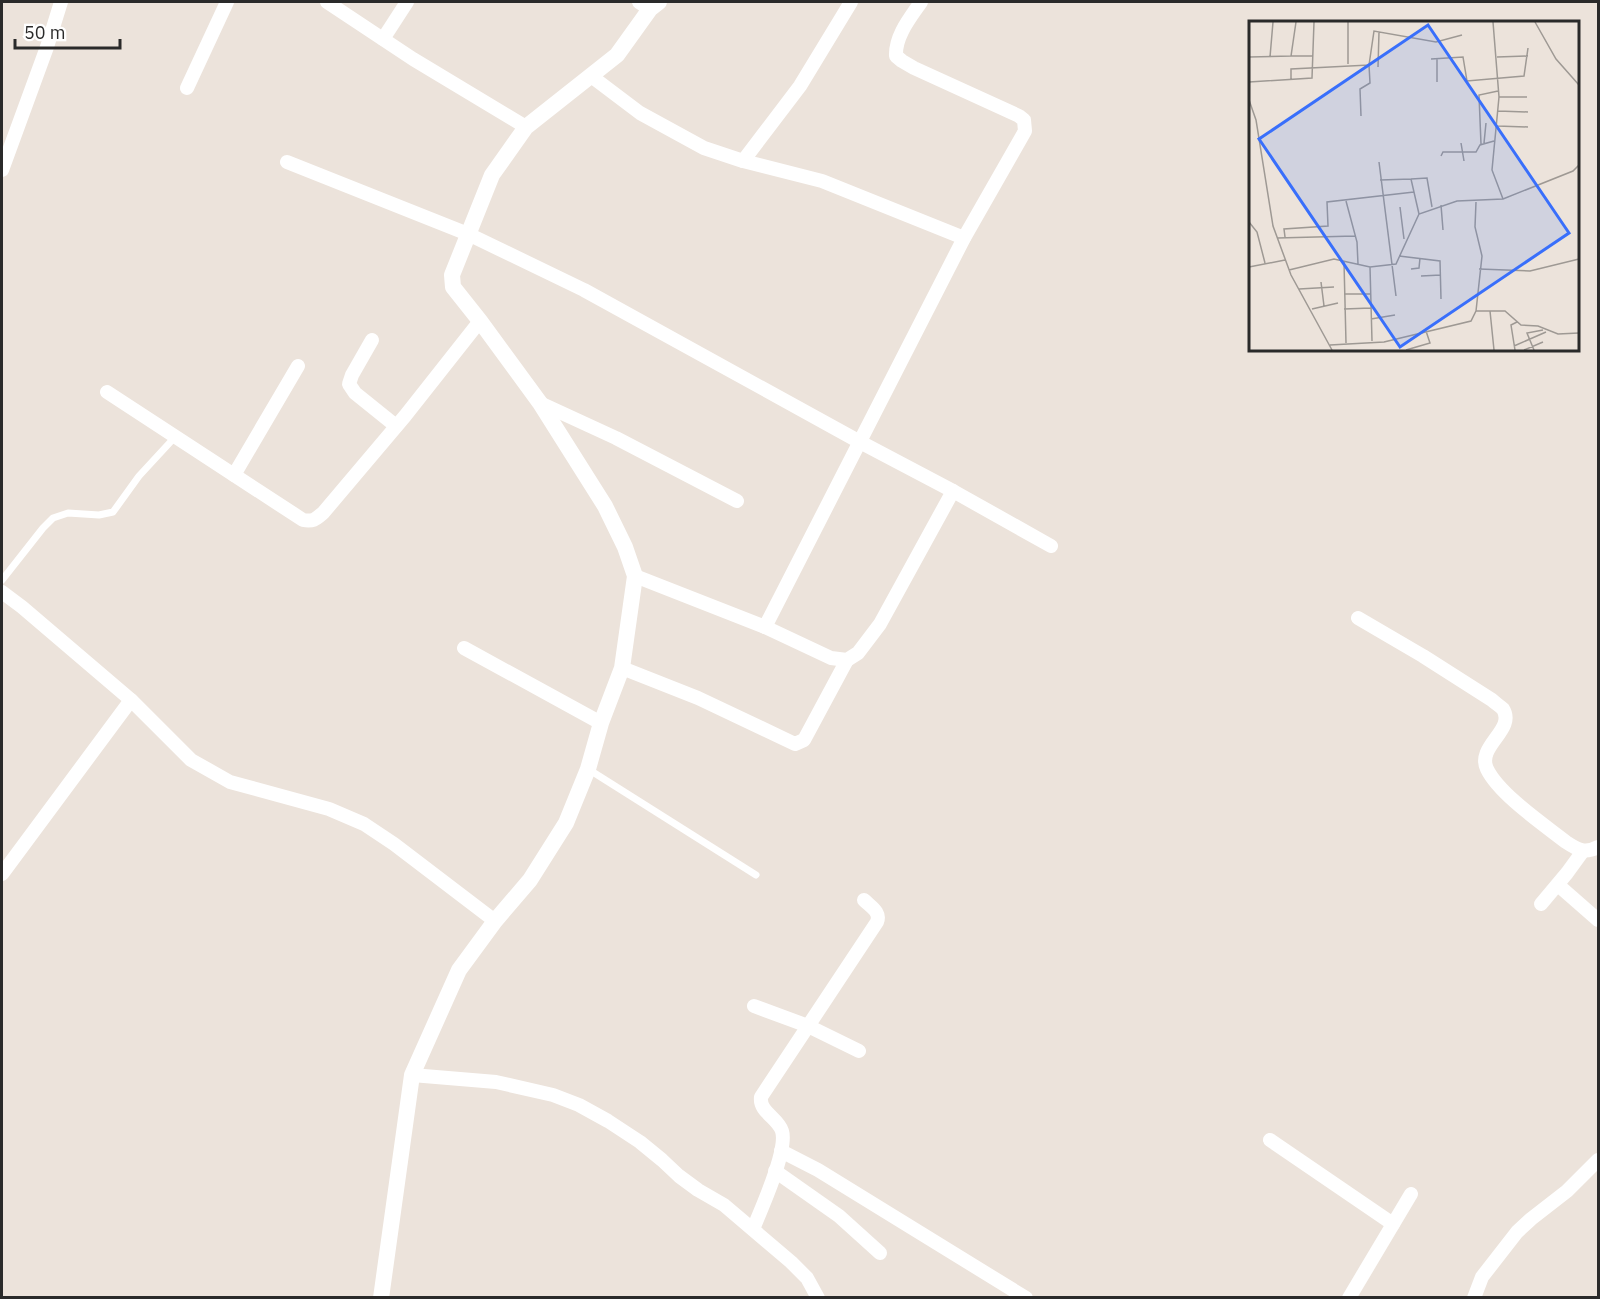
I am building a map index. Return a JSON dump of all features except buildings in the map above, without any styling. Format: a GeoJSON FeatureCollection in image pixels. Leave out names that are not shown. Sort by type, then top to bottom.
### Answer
{"type":"FeatureCollection","features":[{"type":"Feature","properties":{"kind":"street"},"geometry":{"type":"LineString","coordinates":[[2,170],[61,2]]}},
{"type":"Feature","properties":{"kind":"street"},"geometry":{"type":"LineString","coordinates":[[187,88],[227,2]]}},
{"type":"Feature","properties":{"kind":"street"},"geometry":{"type":"LineString","coordinates":[[327,2],[413,59],[526,127]]}},
{"type":"Feature","properties":{"kind":"street"},"geometry":{"type":"LineString","coordinates":[[383,39],[407,2]]}},
{"type":"Feature","properties":{"kind":"street"},"geometry":{"type":"LineString","coordinates":[[743,161],[800,86],[851,2]]}},
{"type":"Feature","properties":{"kind":"street"},"geometry":{"type":"LineString","coordinates":[[765,627],[964,238],[1025,131],[1024,120],[1019,116],[914,68],[896,56],[898,38],[921,2]]}},
{"type":"Feature","properties":{"kind":"street"},"geometry":{"type":"LineString","coordinates":[[381,1298],[412,1075],[459,970],[495,921],[530,880],[566,823],[588,769],[601,723],[622,668],[635,576],[625,547],[605,506],[540,403],[453,287],[452,275],[492,175],[526,127],[617,55],[649,4]]}},
{"type":"Feature","properties":{"kind":"street"},"geometry":{"type":"LineString","coordinates":[[591,76],[640,113],[704,148],[743,161],[822,181],[964,238]]}},
{"type":"Feature","properties":{"kind":"street"},"geometry":{"type":"LineString","coordinates":[[287,162],[468,234],[584,290],[1051,546]]}},
{"type":"Feature","properties":{"kind":"street"},"geometry":{"type":"LineString","coordinates":[[107,392],[303,520],[311,521],[323,513],[480,321]]}},
{"type":"Feature","properties":{"kind":"street"},"geometry":{"type":"LineString","coordinates":[[372,340],[349,384],[355,393],[396,426]]}},
{"type":"Feature","properties":{"kind":"street"},"geometry":{"type":"LineString","coordinates":[[234,475],[298,366]]}},
{"type":"Feature","properties":{"kind":"street"},"geometry":{"type":"LineString","coordinates":[[540,403],[616,438],[737,501]]}},
{"type":"Feature","properties":{"kind":"street"},"geometry":{"type":"LineString","coordinates":[[622,668],[698,698],[795,744],[804,740],[847,660],[858,653],[880,624],[953,491]]}},
{"type":"Feature","properties":{"kind":"street"},"geometry":{"type":"LineString","coordinates":[[635,576],[765,627],[831,658],[847,660]]}},
{"type":"Feature","properties":{"kind":"street"},"geometry":{"type":"LineString","coordinates":[[2,592],[131,700],[191,760],[230,782],[329,809],[364,824],[495,921]]}},
{"type":"Feature","properties":{"kind":"street"},"geometry":{"type":"LineString","coordinates":[[1358,618],[1423,656],[1492,700],[1502,709],[1505,716],[1504,724],[1487,750],[1485,759],[1486,767],[1498,785],[1566,842],[1582,851],[1591,851],[1599,847]]}},
{"type":"Feature","properties":{"kind":"street"},"geometry":{"type":"LineString","coordinates":[[464,648],[601,723]]}},
{"type":"Feature","properties":{"kind":"street"},"geometry":{"type":"LineString","coordinates":[[2,874],[131,700]]}},
{"type":"Feature","properties":{"kind":"street"},"geometry":{"type":"LineString","coordinates":[[1541,904],[1558,885],[1582,851]]}},
{"type":"Feature","properties":{"kind":"street"},"geometry":{"type":"LineString","coordinates":[[1558,885],[1599,921]]}},
{"type":"Feature","properties":{"kind":"street"},"geometry":{"type":"LineString","coordinates":[[753,1229],[767,1196],[783,1145],[781,1127],[763,1108],[760,1102],[761,1097],[877,922],[878,914],[864,900]]}},
{"type":"Feature","properties":{"kind":"street"},"geometry":{"type":"LineString","coordinates":[[754,1006],[808,1026],[859,1051]]}},
{"type":"Feature","properties":{"kind":"street"},"geometry":{"type":"LineString","coordinates":[[412,1075],[496,1082],[553,1095],[579,1105],[640,1142],[679,1176],[724,1205],[791,1262],[807,1278],[818,1298]]}},
{"type":"Feature","properties":{"kind":"street"},"geometry":{"type":"LineString","coordinates":[[1270,1140],[1393,1224]]}},
{"type":"Feature","properties":{"kind":"street"},"geometry":{"type":"LineString","coordinates":[[781,1151],[818,1170],[1026,1298]]}},
{"type":"Feature","properties":{"kind":"street"},"geometry":{"type":"LineString","coordinates":[[1474,1298],[1482,1277],[1517,1232],[1567,1191],[1599,1160]]}},
{"type":"Feature","properties":{"kind":"street"},"geometry":{"type":"LineString","coordinates":[[775,1171],[839,1216],[880,1253]]}},
{"type":"Feature","properties":{"kind":"street"},"geometry":{"type":"LineString","coordinates":[[1349,1298],[1411,1194]]}},
{"type":"Feature","properties":{"kind":"lane"},"geometry":{"type":"LineString","coordinates":[[2,580],[53,518],[68,513],[99,515],[113,512],[139,476],[176,437]]}},
{"type":"Feature","properties":{"kind":"lane"},"geometry":{"type":"LineString","coordinates":[[588,769],[756,875]]}}]}
